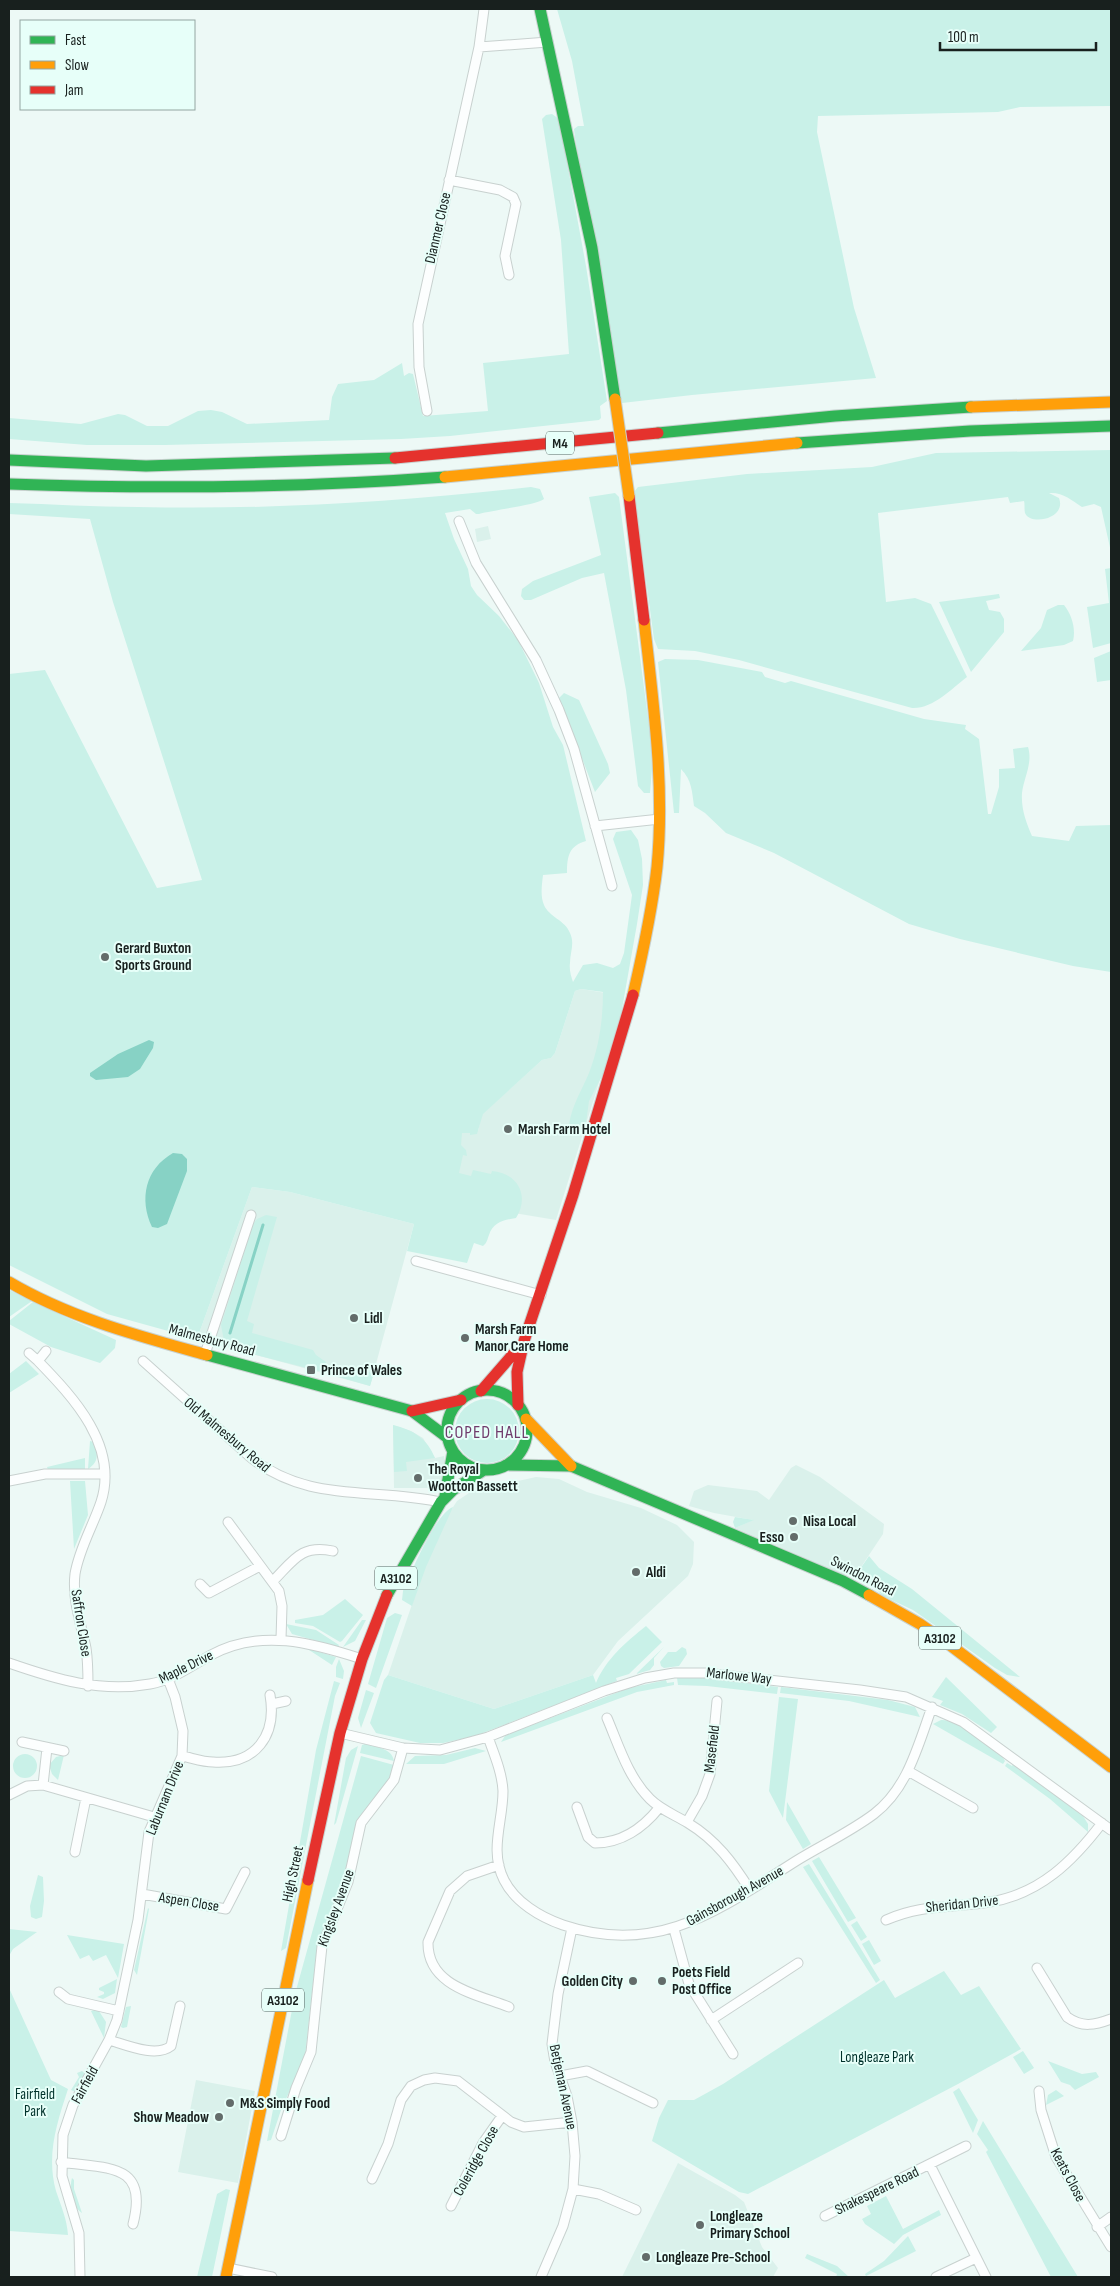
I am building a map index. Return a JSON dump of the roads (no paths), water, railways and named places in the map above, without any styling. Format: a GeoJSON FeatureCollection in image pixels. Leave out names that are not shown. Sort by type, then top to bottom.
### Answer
{"type":"FeatureCollection","features":[{"type":"Feature","properties":{"kind":"main road"},"geometry":{"type":"LineString","coordinates":[[518,1405],[517,1372],[524,1341],[541,1295],[605,1090],[643,957],[656,875],[660,820],[650,673],[629,496],[615,399],[592,248],[540,9]]}},
{"type":"Feature","properties":{"kind":"main road","name":"M4"},"geometry":{"type":"LineString","coordinates":[[9,460],[146,466],[379,458],[466,452],[835,416],[946,408],[1111,402]]}},
{"type":"Feature","properties":{"kind":"main road","name":"M4"},"geometry":{"type":"LineString","coordinates":[[9,484],[146,488],[235,488],[372,482],[841,439],[1111,426]]}},
{"type":"Feature","properties":{"kind":"main road","name":"Malmesbury Road"},"geometry":{"type":"LineString","coordinates":[[9,1282],[38,1299],[78,1317],[412,1411]]}},
{"type":"Feature","properties":{"kind":"main road"},"geometry":{"type":"LineString","coordinates":[[481,1391],[524,1341]]}},
{"type":"Feature","properties":{"kind":"main road"},"geometry":{"type":"LineString","coordinates":[[412,1411],[428,1409],[460,1400],[472,1393],[481,1391],[502,1393],[518,1405]]}},
{"type":"Feature","properties":{"kind":"main road","name":"A3102"},"geometry":{"type":"LineString","coordinates":[[453,1451],[448,1438],[449,1417],[460,1400]]}},
{"type":"Feature","properties":{"kind":"main road","name":"A3102"},"geometry":{"type":"LineString","coordinates":[[484,1470],[506,1465],[517,1457],[524,1445],[527,1432],[525,1418],[518,1405]]}},
{"type":"Feature","properties":{"kind":"main road"},"geometry":{"type":"LineString","coordinates":[[412,1411],[448,1438]]}},
{"type":"Feature","properties":{"kind":"main road","name":"Swindon Road"},"geometry":{"type":"LineString","coordinates":[[525,1418],[542,1438],[571,1466],[803,1563],[890,1606],[950,1645],[1111,1767]]}},
{"type":"Feature","properties":{"kind":"main road"},"geometry":{"type":"LineString","coordinates":[[453,1451],[466,1464],[484,1470]]}},
{"type":"Feature","properties":{"kind":"main road","name":"High Street"},"geometry":{"type":"LineString","coordinates":[[227,2272],[317,1835],[340,1733],[362,1659],[383,1602],[443,1499],[451,1469],[453,1451]]}},
{"type":"Feature","properties":{"kind":"main road","name":"Swindon Road"},"geometry":{"type":"LineString","coordinates":[[506,1465],[571,1466]]}},
{"type":"Feature","properties":{"kind":"main road","name":"High Street"},"geometry":{"type":"LineString","coordinates":[[443,1499],[484,1470]]}},
{"type":"Feature","properties":{"kind":"street","name":"Dianmer Close"},"geometry":{"type":"LineString","coordinates":[[427,411],[419,367],[418,324],[479,47],[484,9]]}},
{"type":"Feature","properties":{"kind":"street"},"geometry":{"type":"LineString","coordinates":[[479,47],[548,42]]}},
{"type":"Feature","properties":{"kind":"street"},"geometry":{"type":"LineString","coordinates":[[450,180],[500,190],[513,197],[516,204],[505,256],[508,275]]}},
{"type":"Feature","properties":{"kind":"street"},"geometry":{"type":"LineString","coordinates":[[459,521],[476,564],[547,680],[570,740],[612,886]]}},
{"type":"Feature","properties":{"kind":"street"},"geometry":{"type":"LineString","coordinates":[[595,826],[660,820]]}},
{"type":"Feature","properties":{"kind":"street"},"geometry":{"type":"LineString","coordinates":[[205,1354],[251,1215]]}},
{"type":"Feature","properties":{"kind":"street"},"geometry":{"type":"LineString","coordinates":[[416,1261],[541,1295]]}},
{"type":"Feature","properties":{"kind":"street"},"geometry":{"type":"LineString","coordinates":[[38,1361],[46,1351]]}},
{"type":"Feature","properties":{"kind":"street","name":"Saffron Close"},"geometry":{"type":"LineString","coordinates":[[29,1353],[70,1396],[87,1420],[100,1448],[105,1474],[102,1499],[75,1573],[76,1603],[86,1651],[88,1686]]}},
{"type":"Feature","properties":{"kind":"street","name":"Old Malmesbury Road"},"geometry":{"type":"LineString","coordinates":[[143,1361],[261,1466],[291,1482],[331,1491],[443,1499]]}},
{"type":"Feature","properties":{"kind":"street"},"geometry":{"type":"LineString","coordinates":[[9,1481],[45,1474],[105,1474]]}},
{"type":"Feature","properties":{"kind":"street"},"geometry":{"type":"LineString","coordinates":[[228,1522],[279,1591],[282,1606],[281,1639]]}},
{"type":"Feature","properties":{"kind":"street"},"geometry":{"type":"LineString","coordinates":[[273,1581],[304,1552],[318,1549],[333,1552]]}},
{"type":"Feature","properties":{"kind":"street"},"geometry":{"type":"LineString","coordinates":[[200,1584],[209,1593],[260,1566]]}},
{"type":"Feature","properties":{"kind":"street","name":"Maple Drive"},"geometry":{"type":"LineString","coordinates":[[9,1662],[58,1679],[88,1686],[137,1686],[168,1679],[228,1647],[245,1642],[281,1639],[309,1644],[362,1659]]}},
{"type":"Feature","properties":{"kind":"street","name":"Marlowe Way"},"geometry":{"type":"LineString","coordinates":[[340,1733],[404,1748],[440,1750],[488,1737],[632,1681],[688,1672],[868,1691],[906,1697],[932,1707],[977,1730],[1111,1830]]}},
{"type":"Feature","properties":{"kind":"street","name":"Laburnam Drive"},"geometry":{"type":"LineString","coordinates":[[132,1948],[142,1894],[146,1847],[154,1817],[182,1756],[183,1731],[175,1697],[168,1679]]}},
{"type":"Feature","properties":{"kind":"street"},"geometry":{"type":"LineString","coordinates":[[182,1756],[211,1762],[222,1762],[252,1753],[266,1738],[273,1717],[271,1699],[286,1701]]}},
{"type":"Feature","properties":{"kind":"street","name":"Masefield"},"geometry":{"type":"LineString","coordinates":[[687,1822],[702,1796],[710,1774],[718,1702]]}},
{"type":"Feature","properties":{"kind":"street","name":"Gainsborough Avenue"},"geometry":{"type":"LineString","coordinates":[[488,1737],[502,1780],[502,1805],[497,1840],[499,1865],[508,1887],[524,1903],[552,1921],[572,1928],[616,1935],[647,1934],[674,1928],[705,1917],[874,1814],[894,1796],[908,1771],[932,1707]]}},
{"type":"Feature","properties":{"kind":"street"},"geometry":{"type":"LineString","coordinates":[[607,1718],[625,1762],[636,1782],[659,1808],[687,1822],[720,1848],[750,1890]]}},
{"type":"Feature","properties":{"kind":"street"},"geometry":{"type":"LineString","coordinates":[[22,1742],[64,1751]]}},
{"type":"Feature","properties":{"kind":"street"},"geometry":{"type":"LineString","coordinates":[[43,1784],[47,1748]]}},
{"type":"Feature","properties":{"kind":"street","name":"Kingsley Avenue"},"geometry":{"type":"LineString","coordinates":[[281,2136],[310,2052],[322,1946],[348,1882],[361,1823],[394,1780],[404,1748]]}},
{"type":"Feature","properties":{"kind":"street"},"geometry":{"type":"LineString","coordinates":[[908,1771],[972,1808]]}},
{"type":"Feature","properties":{"kind":"street"},"geometry":{"type":"LineString","coordinates":[[9,1795],[27,1786],[43,1784],[154,1817]]}},
{"type":"Feature","properties":{"kind":"street"},"geometry":{"type":"LineString","coordinates":[[75,1852],[86,1798]]}},
{"type":"Feature","properties":{"kind":"street"},"geometry":{"type":"LineString","coordinates":[[577,1807],[588,1837],[595,1843],[608,1841],[634,1832],[642,1827],[659,1808]]}},
{"type":"Feature","properties":{"kind":"street","name":"Sheridan Drive"},"geometry":{"type":"LineString","coordinates":[[886,1920],[919,1908],[989,1902],[1024,1893],[1066,1865],[1102,1823]]}},
{"type":"Feature","properties":{"kind":"street"},"geometry":{"type":"LineString","coordinates":[[499,1865],[467,1876],[450,1891],[428,1942],[428,1949],[433,1966],[439,1976],[449,1983],[509,2007]]}},
{"type":"Feature","properties":{"kind":"street","name":"Aspen Close"},"geometry":{"type":"LineString","coordinates":[[142,1894],[226,1908],[245,1872]]}},
{"type":"Feature","properties":{"kind":"street","name":"Betjeman Avenue"},"geometry":{"type":"LineString","coordinates":[[541,2277],[563,2226],[573,2189],[575,2156],[572,2122],[555,2062],[552,2044],[558,1994],[572,1928]]}},
{"type":"Feature","properties":{"kind":"street"},"geometry":{"type":"LineString","coordinates":[[674,1928],[689,1984],[733,2054]]}},
{"type":"Feature","properties":{"kind":"street","name":"Fairfield"},"geometry":{"type":"LineString","coordinates":[[80,2277],[79,2233],[64,2189],[62,2146],[66,2123],[73,2105],[109,2040],[119,2010],[132,1948]]}},
{"type":"Feature","properties":{"kind":"street"},"geometry":{"type":"LineString","coordinates":[[711,2020],[798,1963]]}},
{"type":"Feature","properties":{"kind":"street"},"geometry":{"type":"LineString","coordinates":[[1037,1968],[1067,2017],[1072,2021],[1090,2025],[1111,2019]]}},
{"type":"Feature","properties":{"kind":"street"},"geometry":{"type":"LineString","coordinates":[[60,1992],[68,1999],[119,2010]]}},
{"type":"Feature","properties":{"kind":"street"},"geometry":{"type":"LineString","coordinates":[[109,2040],[153,2051],[168,2049],[171,2046],[180,2006]]}},
{"type":"Feature","properties":{"kind":"street"},"geometry":{"type":"LineString","coordinates":[[560,2076],[587,2071],[653,2103]]}},
{"type":"Feature","properties":{"kind":"street","name":"Coleridge Close"},"geometry":{"type":"LineString","coordinates":[[372,2179],[388,2144],[397,2108],[406,2092],[417,2083],[435,2078],[458,2082],[502,2116],[524,2127],[572,2122]]}},
{"type":"Feature","properties":{"kind":"street","name":"Keats Close"},"geometry":{"type":"LineString","coordinates":[[1039,2091],[1041,2110],[1056,2157],[1111,2247]]}},
{"type":"Feature","properties":{"kind":"street","name":"Coleridge Close"},"geometry":{"type":"LineString","coordinates":[[451,2206],[483,2143],[502,2116]]}},
{"type":"Feature","properties":{"kind":"street","name":"Shakespeare Road"},"geometry":{"type":"LineString","coordinates":[[825,2216],[930,2166],[966,2146]]}},
{"type":"Feature","properties":{"kind":"street"},"geometry":{"type":"LineString","coordinates":[[62,2162],[117,2170],[126,2174],[132,2181],[138,2199],[133,2224]]}},
{"type":"Feature","properties":{"kind":"street","name":"Shakespeare Road"},"geometry":{"type":"LineString","coordinates":[[930,2166],[986,2277]]}},
{"type":"Feature","properties":{"kind":"street"},"geometry":{"type":"LineString","coordinates":[[573,2189],[599,2194],[636,2210]]}},
{"type":"Feature","properties":{"kind":"street"},"geometry":{"type":"LineString","coordinates":[[1097,2226],[1111,2217]]}},
{"type":"Feature","properties":{"kind":"street"},"geometry":{"type":"LineString","coordinates":[[936,2277],[976,2258]]}},
{"type":"Feature","properties":{"kind":"street"},"geometry":{"type":"LineString","coordinates":[[227,2272],[272,2277]]}},
{"type":"Feature","properties":{"kind":"waterway"},"geometry":{"type":"LineString","coordinates":[[230,1333],[263,1225]]}},
{"type":"Feature","properties":{"kind":"place","name":"Gerard Buxton Sports Ground"},"geometry":{"type":"Point","coordinates":[105,957]}},
{"type":"Feature","properties":{"kind":"place","name":"Marsh Farm Hotel"},"geometry":{"type":"Point","coordinates":[508,1129]}},
{"type":"Feature","properties":{"kind":"place","name":"Lidl"},"geometry":{"type":"Point","coordinates":[354,1318]}},
{"type":"Feature","properties":{"kind":"place","name":"Marsh Farm Manor Care Home"},"geometry":{"type":"Point","coordinates":[465,1338]}},
{"type":"Feature","properties":{"kind":"place","name":"Prince of Wales"},"geometry":{"type":"Point","coordinates":[311,1370]}},
{"type":"Feature","properties":{"kind":"place","name":"The Royal Wootton Bassett"},"geometry":{"type":"Point","coordinates":[418,1478]}},
{"type":"Feature","properties":{"kind":"place","name":"Nisa Local"},"geometry":{"type":"Point","coordinates":[793,1521]}},
{"type":"Feature","properties":{"kind":"place","name":"Esso"},"geometry":{"type":"Point","coordinates":[794,1537]}},
{"type":"Feature","properties":{"kind":"place","name":"Aldi"},"geometry":{"type":"Point","coordinates":[636,1572]}},
{"type":"Feature","properties":{"kind":"place","name":"Golden City"},"geometry":{"type":"Point","coordinates":[633,1981]}},
{"type":"Feature","properties":{"kind":"place","name":"Poets Field Post Office"},"geometry":{"type":"Point","coordinates":[662,1981]}},
{"type":"Feature","properties":{"kind":"place","name":"M&S Simply Food"},"geometry":{"type":"Point","coordinates":[230,2103]}},
{"type":"Feature","properties":{"kind":"place","name":"Show Meadow"},"geometry":{"type":"Point","coordinates":[219,2117]}},
{"type":"Feature","properties":{"kind":"place","name":"Longleaze Primary School"},"geometry":{"type":"Point","coordinates":[700,2225]}},
{"type":"Feature","properties":{"kind":"place","name":"Longleaze Pre-School"},"geometry":{"type":"Point","coordinates":[646,2257]}},
{"type":"Feature","properties":{"kind":"district","name":"COPED HALL"},"geometry":{"type":"Point","coordinates":[487,1432]}},
{"type":"Feature","properties":{"kind":"park label","name":"Longleaze Park"},"geometry":{"type":"Point","coordinates":[877,2057]}},
{"type":"Feature","properties":{"kind":"park label","name":"Fairfield Park"},"geometry":{"type":"Point","coordinates":[35,2102]}}]}
